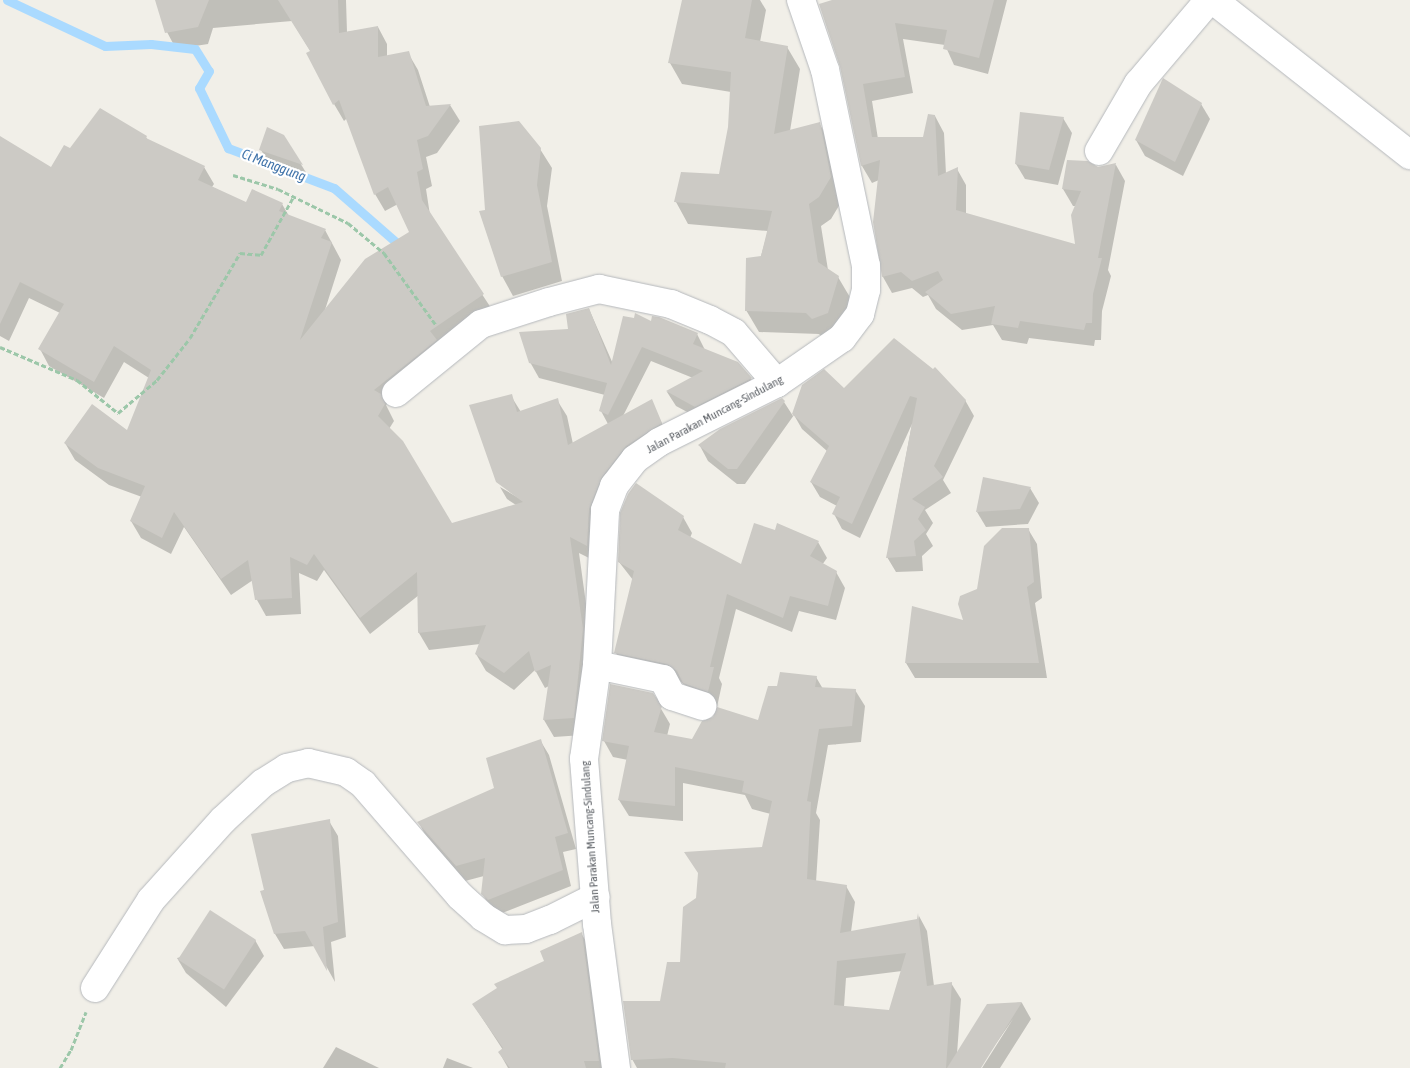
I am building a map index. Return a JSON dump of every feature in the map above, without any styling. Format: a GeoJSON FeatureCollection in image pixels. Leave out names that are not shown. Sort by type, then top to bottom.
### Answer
{"type":"FeatureCollection","features":[{"type":"Feature","properties":{"kind":"street","name":"Jalan Parakan Muncang-Sindulang"},"geometry":{"type":"LineString","coordinates":[[616,1068],[597,924],[584,759],[597,665],[605,510],[614,486],[635,459],[659,442],[777,383],[842,338],[860,314],[866,290],[866,266],[825,70],[801,0]]}},
{"type":"Feature","properties":{"kind":"street"},"geometry":{"type":"LineString","coordinates":[[1099,151],[1138,84],[1209,0]]}},
{"type":"Feature","properties":{"kind":"street"},"geometry":{"type":"LineString","coordinates":[[1213,0],[1410,156]]}},
{"type":"Feature","properties":{"kind":"street"},"geometry":{"type":"LineString","coordinates":[[396,393],[481,324],[549,302],[599,290],[671,304],[710,320],[734,334],[777,383]]}},
{"type":"Feature","properties":{"kind":"street"},"geometry":{"type":"LineString","coordinates":[[597,665],[663,679],[672,696],[702,706]]}},
{"type":"Feature","properties":{"kind":"street"},"geometry":{"type":"LineString","coordinates":[[95,988],[151,900],[223,820],[263,783],[287,768],[308,762],[346,772],[363,784],[460,896],[483,917],[506,930],[526,929],[550,920],[596,897]]}},
{"type":"Feature","properties":{"kind":"path"},"geometry":{"type":"LineString","coordinates":[[232,175],[294,196],[348,223],[384,253],[452,348]]}},
{"type":"Feature","properties":{"kind":"path"},"geometry":{"type":"LineString","coordinates":[[0,348],[77,380],[118,413],[157,380],[190,338],[240,253],[261,255],[294,196]]}},
{"type":"Feature","properties":{"kind":"path"},"geometry":{"type":"LineString","coordinates":[[60,1068],[72,1050],[95,988]]}},
{"type":"Feature","properties":{"kind":"building"},"geometry":{"type":"Polygon","coordinates":[[[155,0],[209,0],[198,27],[165,33],[155,0]]]}},
{"type":"Feature","properties":{"kind":"building"},"geometry":{"type":"Polygon","coordinates":[[[278,0],[338,0],[339,33],[378,26],[378,57],[409,51],[426,106],[451,104],[428,136],[417,140],[423,169],[417,172],[422,200],[484,294],[430,331],[437,340],[374,390],[381,394],[385,404],[378,416],[403,441],[452,523],[523,502],[496,482],[469,405],[512,394],[517,412],[558,398],[568,445],[652,399],[662,423],[626,446],[602,477],[589,509],[587,546],[570,537],[583,629],[574,718],[543,720],[551,665],[535,672],[529,651],[504,673],[475,654],[486,625],[418,633],[417,572],[360,618],[314,554],[307,565],[290,557],[292,598],[255,600],[248,560],[221,579],[174,512],[162,538],[130,521],[145,486],[98,468],[64,443],[92,404],[127,430],[151,370],[114,346],[94,382],[38,349],[64,304],[20,282],[0,324],[0,136],[51,167],[64,145],[70,148],[100,108],[147,136],[146,138],[205,166],[198,180],[246,202],[252,189],[283,203],[279,211],[326,229],[321,238],[332,242],[300,340],[365,259],[409,232],[388,187],[374,195],[339,100],[333,105],[306,53],[310,51],[278,0]]]}},
{"type":"Feature","properties":{"kind":"building"},"geometry":{"type":"Polygon","coordinates":[[[682,0],[752,0],[745,38],[788,46],[774,134],[820,122],[831,177],[819,197],[809,204],[818,262],[839,276],[828,313],[812,319],[806,313],[745,311],[746,258],[761,256],[772,211],[674,202],[681,172],[719,174],[728,127],[731,72],[668,63],[682,0]]]}},
{"type":"Feature","properties":{"kind":"building"},"geometry":{"type":"Polygon","coordinates":[[[832,0],[994,0],[979,58],[943,49],[947,30],[895,23],[905,77],[863,84],[872,137],[923,137],[928,114],[935,115],[938,176],[958,167],[956,210],[1075,244],[1071,215],[1081,191],[1062,189],[1067,160],[1088,161],[1098,167],[1116,163],[1098,258],[1102,258],[1093,294],[1092,323],[1086,323],[1084,330],[1020,321],[1018,328],[991,324],[995,306],[951,314],[925,292],[943,280],[938,271],[912,281],[901,272],[882,277],[873,222],[880,160],[861,166],[840,67],[819,4],[832,0]]]}},
{"type":"Feature","properties":{"kind":"building"},"geometry":{"type":"Polygon","coordinates":[[[1163,78],[1202,103],[1175,162],[1135,140],[1163,78]]]}},
{"type":"Feature","properties":{"kind":"building"},"geometry":{"type":"Polygon","coordinates":[[[1020,112],[1064,117],[1049,170],[1015,164],[1020,112]]]}},
{"type":"Feature","properties":{"kind":"building"},"geometry":{"type":"Polygon","coordinates":[[[519,121],[541,148],[537,185],[552,262],[501,277],[479,211],[485,210],[479,126],[519,121]]]}},
{"type":"Feature","properties":{"kind":"building"},"geometry":{"type":"Polygon","coordinates":[[[267,127],[284,135],[303,165],[259,150],[267,127]]]}},
{"type":"Feature","properties":{"kind":"building"},"geometry":{"type":"Polygon","coordinates":[[[589,308],[611,365],[623,316],[634,318],[635,313],[651,321],[652,316],[659,317],[698,333],[693,344],[738,362],[752,378],[695,407],[666,391],[703,371],[642,347],[608,415],[599,411],[607,383],[529,363],[519,332],[568,329],[566,314],[589,308]]]}},
{"type":"Feature","properties":{"kind":"building"},"geometry":{"type":"Polygon","coordinates":[[[894,338],[933,369],[935,367],[966,400],[934,466],[943,477],[912,499],[925,507],[918,519],[926,530],[914,541],[916,556],[886,558],[917,398],[910,396],[852,524],[832,514],[840,497],[810,482],[829,446],[792,414],[802,385],[824,369],[844,388],[894,338]]]}},
{"type":"Feature","properties":{"kind":"building"},"geometry":{"type":"Polygon","coordinates":[[[782,398],[785,401],[737,469],[728,469],[698,445],[720,429],[782,398]]]}},
{"type":"Feature","properties":{"kind":"building"},"geometry":{"type":"Polygon","coordinates":[[[983,477],[1031,487],[1020,509],[976,512],[983,477]]]}},
{"type":"Feature","properties":{"kind":"building"},"geometry":{"type":"Polygon","coordinates":[[[636,483],[684,516],[678,530],[741,564],[754,523],[775,530],[777,523],[819,541],[810,556],[837,571],[828,606],[790,596],[783,618],[727,594],[710,667],[714,667],[708,692],[683,683],[677,671],[667,664],[614,653],[634,571],[618,562],[620,513],[628,494],[636,483]]]}},
{"type":"Feature","properties":{"kind":"building"},"geometry":{"type":"Polygon","coordinates":[[[1002,528],[1029,528],[1034,582],[1027,587],[1039,663],[905,663],[912,606],[963,620],[958,604],[960,596],[977,589],[984,546],[1002,528]]]}},
{"type":"Feature","properties":{"kind":"building"},"geometry":{"type":"Polygon","coordinates":[[[780,672],[817,676],[815,687],[856,689],[852,726],[819,729],[807,801],[811,802],[807,879],[847,885],[840,933],[917,919],[918,913],[927,986],[952,982],[946,1068],[725,1068],[726,1063],[673,1058],[631,1060],[623,1001],[660,1001],[667,962],[680,962],[683,907],[696,898],[698,873],[684,852],[762,847],[772,801],[742,792],[744,781],[675,767],[675,806],[618,800],[629,746],[602,741],[610,684],[653,693],[662,706],[654,732],[692,739],[702,721],[713,717],[717,707],[758,720],[768,686],[777,686],[780,672]],[[906,953],[837,961],[834,1005],[889,1010],[906,953]]]}},
{"type":"Feature","properties":{"kind":"building"},"geometry":{"type":"Polygon","coordinates":[[[541,739],[568,833],[555,837],[563,870],[488,900],[481,894],[485,858],[456,866],[417,822],[494,788],[486,758],[541,739]]]}},
{"type":"Feature","properties":{"kind":"building"},"geometry":{"type":"Polygon","coordinates":[[[330,819],[338,922],[323,927],[327,971],[305,931],[274,934],[260,891],[264,890],[251,834],[330,819]]]}},
{"type":"Feature","properties":{"kind":"building"},"geometry":{"type":"Polygon","coordinates":[[[210,910],[256,940],[224,989],[178,959],[210,910]]]}},
{"type":"Feature","properties":{"kind":"building"},"geometry":{"type":"Polygon","coordinates":[[[582,932],[599,1061],[584,1061],[586,1068],[510,1068],[498,1052],[503,1048],[472,1004],[497,988],[494,984],[544,961],[540,951],[582,932]]]}},
{"type":"Feature","properties":{"kind":"building"},"geometry":{"type":"Polygon","coordinates":[[[1022,1002],[981,1068],[947,1068],[987,1004],[1022,1002]]]}},
{"type":"Feature","properties":{"kind":"waterway","name":"Ci Manggung"},"geometry":{"type":"LineString","coordinates":[[7,0],[105,46],[151,44],[195,49],[209,71],[199,88],[228,148],[334,188],[398,244]]}}]}
